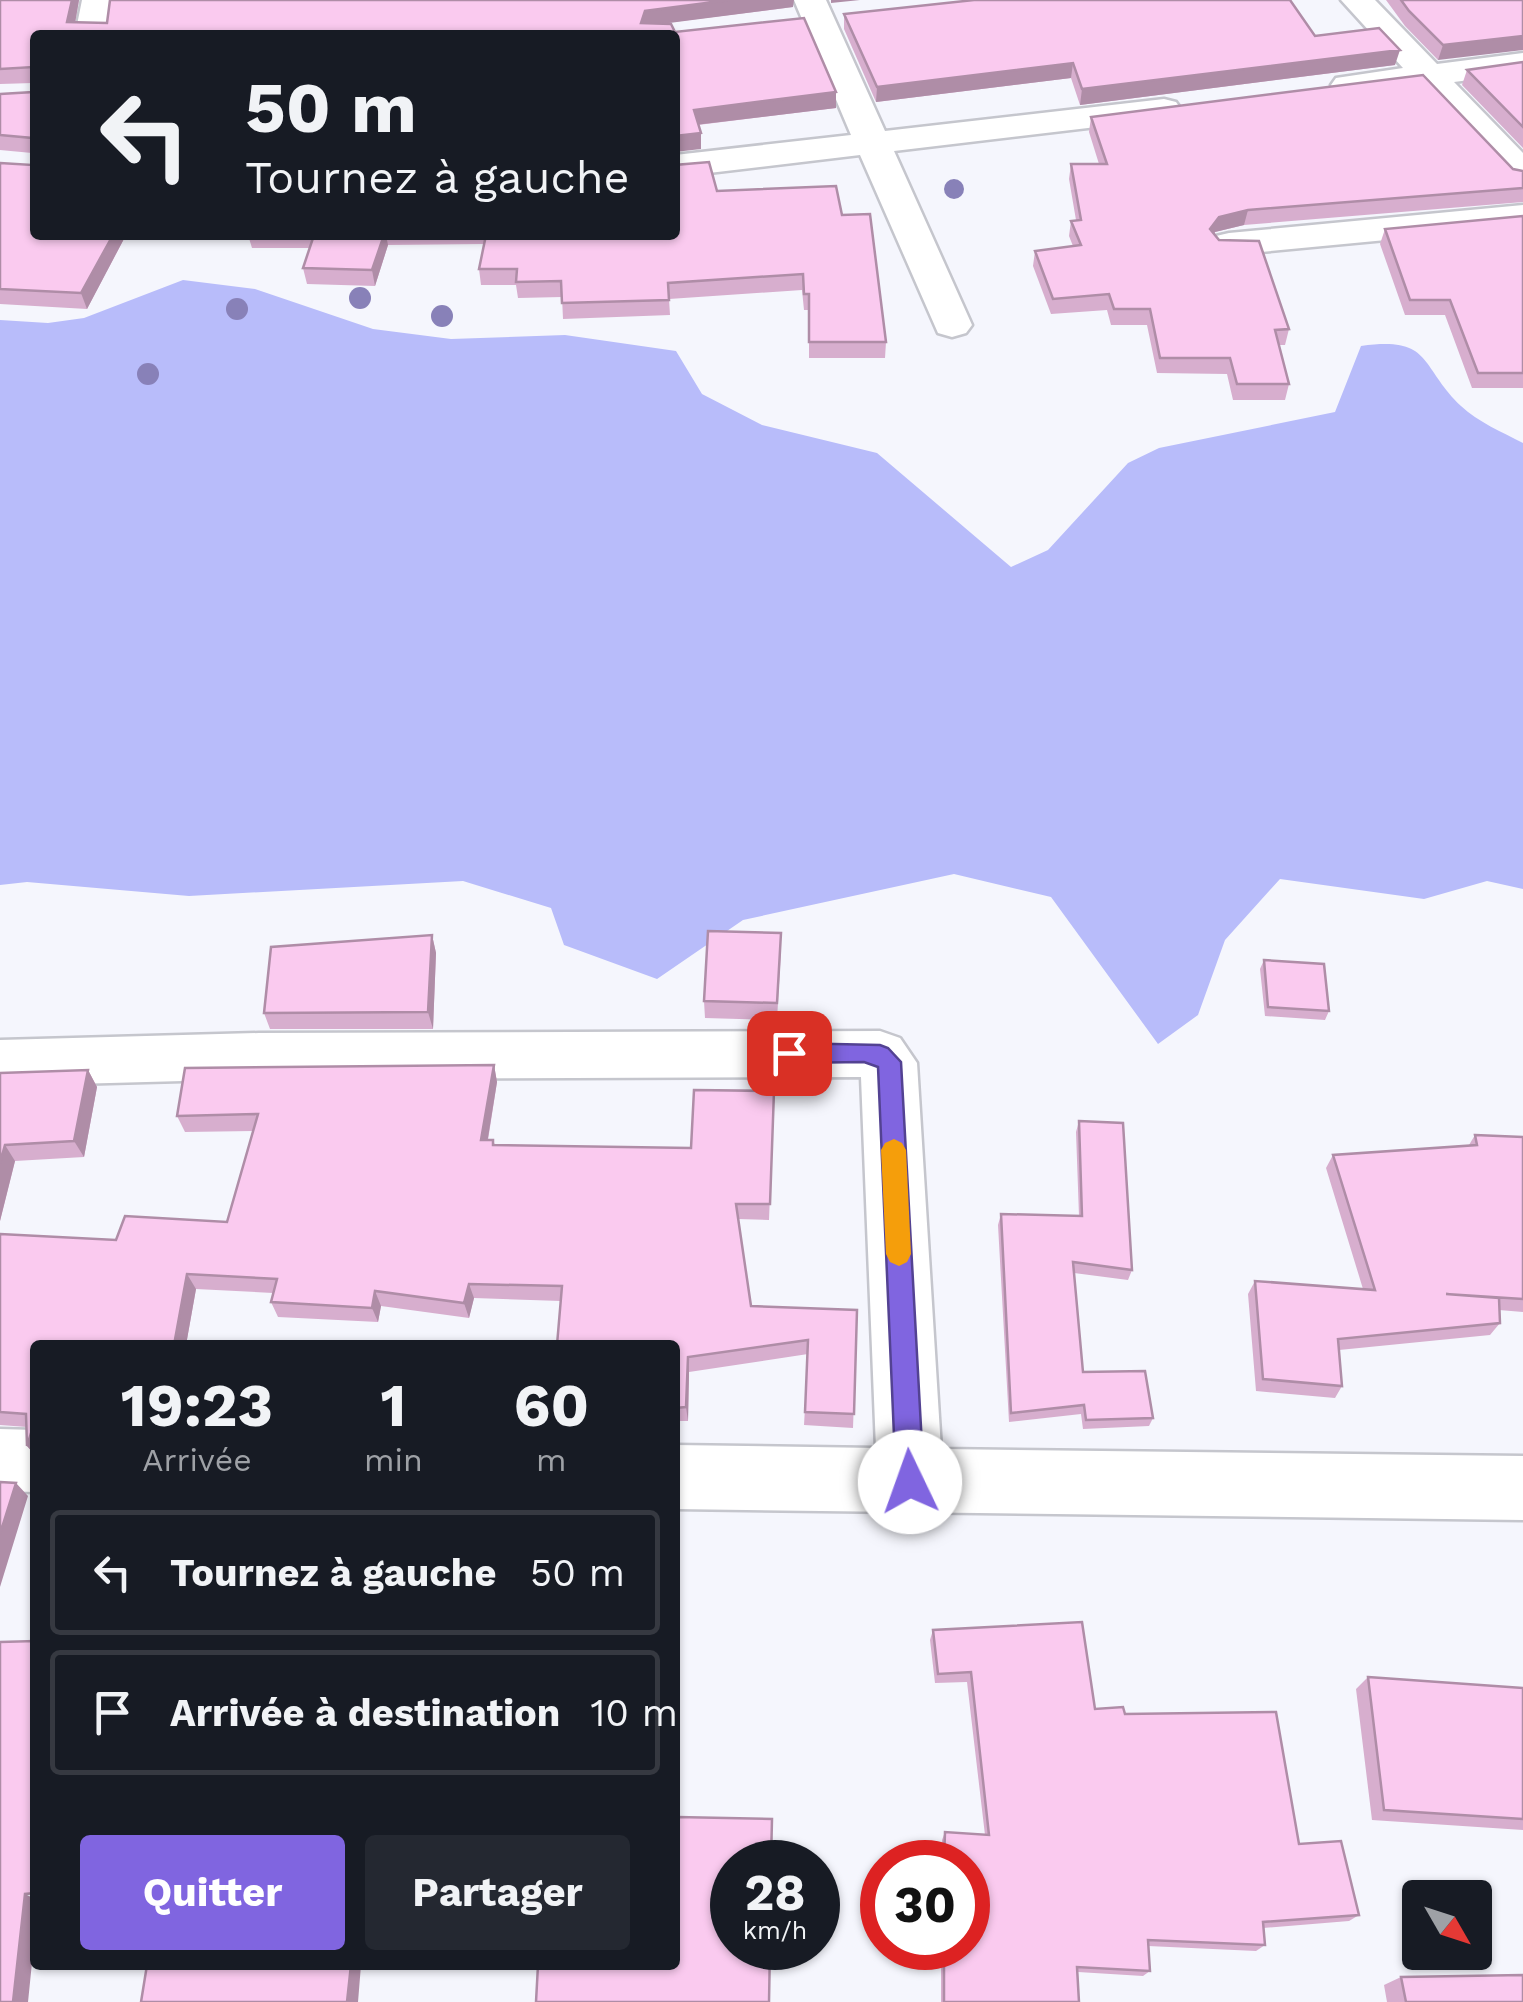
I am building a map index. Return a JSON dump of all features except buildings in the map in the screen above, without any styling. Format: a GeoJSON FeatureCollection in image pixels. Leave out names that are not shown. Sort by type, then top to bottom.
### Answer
{"type":"FeatureCollection","features":[{"type":"Feature","properties":{"kind":"street"},"geometry":{"type":"LineString","coordinates":[[93,30],[98,0]]}},
{"type":"Feature","properties":{"kind":"street"},"geometry":{"type":"LineString","coordinates":[[1357,0],[1523,174]]}},
{"type":"Feature","properties":{"kind":"street"},"geometry":{"type":"LineString","coordinates":[[857,14],[805,13],[876,145],[952,325]]}},
{"type":"Feature","properties":{"kind":"street"},"geometry":{"type":"LineString","coordinates":[[1310,90],[1523,63]]}},
{"type":"Feature","properties":{"kind":"street"},"geometry":{"type":"LineString","coordinates":[[680,165],[1192,105]]}},
{"type":"Feature","properties":{"kind":"street"},"geometry":{"type":"LineString","coordinates":[[1230,244],[1523,216]]}},
{"type":"Feature","properties":{"kind":"street"},"geometry":{"type":"LineString","coordinates":[[0,1063],[258,1056],[880,1054],[889,1062],[910,1482]]}},
{"type":"Feature","properties":{"kind":"street"},"geometry":{"type":"LineString","coordinates":[[0,1460],[30,1461]]}},
{"type":"Feature","properties":{"kind":"street"},"geometry":{"type":"LineString","coordinates":[[680,1476],[1523,1488]]}},
{"type":"Feature","properties":{"kind":"shaded area"},"geometry":{"type":"Polygon","coordinates":[[[183,280],[255,289],[373,329],[451,339],[565,335],[676,351],[702,394],[762,425],[877,453],[1011,567],[1048,550],[1128,463],[1159,448],[1335,412],[1361,346],[1384,344],[1413,350],[1468,412],[1523,443],[1523,889],[1487,881],[1424,899],[1280,879],[1225,940],[1198,1015],[1158,1044],[1051,897],[954,874],[743,920],[657,979],[564,945],[551,908],[463,881],[189,896],[27,882],[0,885],[0,320],[48,323],[84,318],[183,280]]]}},
{"type":"Feature","properties":{"kind":"slow traffic"},"geometry":{"type":"LineString","coordinates":[[894,1150],[899,1254]]}},
{"type":"Feature","properties":{"kind":"route"},"geometry":{"type":"LineString","coordinates":[[789,1053],[864,1052],[880,1054],[889,1062],[910,1482]]}}]}
